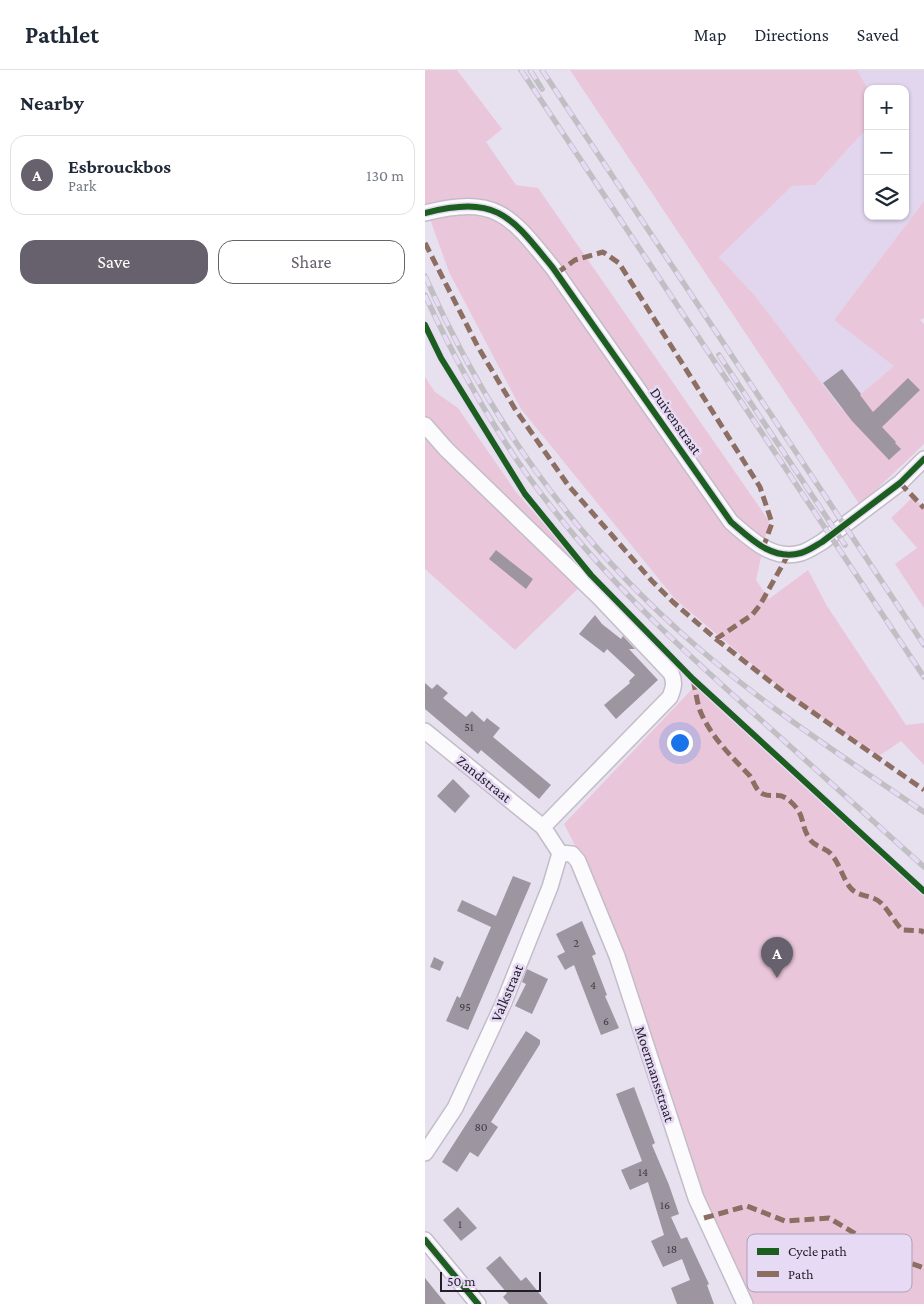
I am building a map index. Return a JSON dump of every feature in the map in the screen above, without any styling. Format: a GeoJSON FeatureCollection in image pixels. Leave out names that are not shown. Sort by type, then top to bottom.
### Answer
{"type":"FeatureCollection","features":[{"type":"Feature","properties":{"kind":"street","name":"Duivenstraat"},"geometry":{"type":"LineString","coordinates":[[425,213],[459,206],[478,206],[493,210],[507,217],[524,233],[553,268],[731,522],[760,547],[771,552],[788,555],[808,550],[851,521],[900,483],[924,459]]}},
{"type":"Feature","properties":{"kind":"street"},"geometry":{"type":"LineString","coordinates":[[425,426],[446,449],[600,598],[671,673],[674,679],[674,687],[670,697],[543,827],[560,853]]}},
{"type":"Feature","properties":{"kind":"street","name":"Zandstraat"},"geometry":{"type":"LineString","coordinates":[[425,731],[543,827]]}},
{"type":"Feature","properties":{"kind":"street","name":"Valkstraat"},"geometry":{"type":"LineString","coordinates":[[425,1153],[455,1108],[504,1002],[550,887],[560,853]]}},
{"type":"Feature","properties":{"kind":"street","name":"Moermansstraat"},"geometry":{"type":"LineString","coordinates":[[560,853],[572,854],[578,861],[617,956],[696,1198],[745,1304]]}},
{"type":"Feature","properties":{"kind":"street"},"geometry":{"type":"LineString","coordinates":[[425,1240],[478,1304]]}},
{"type":"Feature","properties":{"kind":"shaded area"},"geometry":{"type":"Polygon","coordinates":[[[425,70],[457,70],[502,129],[486,142],[516,185],[538,188],[769,521],[756,580],[769,599],[808,570],[827,606],[906,725],[924,723],[924,765],[901,741],[879,756],[796,701],[675,599],[521,409],[449,272],[425,205],[425,70]]]}},
{"type":"Feature","properties":{"kind":"shaded area"},"geometry":{"type":"Polygon","coordinates":[[[570,70],[857,70],[866,85],[864,85],[864,131],[815,185],[792,186],[719,257],[756,297],[842,410],[894,366],[834,320],[924,201],[924,318],[920,320],[924,324],[924,444],[860,505],[570,70]]]}},
{"type":"Feature","properties":{"kind":"shaded area"},"geometry":{"type":"Polygon","coordinates":[[[857,70],[924,70],[924,201],[834,320],[895,366],[841,410],[756,297],[719,257],[792,186],[815,185],[864,131],[864,220],[909,220],[909,85],[866,85],[857,70]]]}},
{"type":"Feature","properties":{"kind":"shaded area"},"geometry":{"type":"Polygon","coordinates":[[[425,377],[435,392],[458,408],[516,492],[590,577],[515,650],[425,569],[425,377]]]}},
{"type":"Feature","properties":{"kind":"shaded area"},"geometry":{"type":"Polygon","coordinates":[[[913,497],[924,508],[924,608],[895,564],[917,548],[891,518],[913,497]]]}},
{"type":"Feature","properties":{"kind":"shaded area"},"geometry":{"type":"Polygon","coordinates":[[[695,686],[924,896],[924,1304],[752,1304],[710,1215],[644,1018],[579,853],[564,824],[695,686]]]}},
{"type":"Feature","properties":{"kind":"building"},"geometry":{"type":"Polygon","coordinates":[[[842,369],[873,412],[908,378],[920,390],[882,427],[901,449],[889,460],[852,421],[823,383],[842,369]]]}},
{"type":"Feature","properties":{"kind":"building"},"geometry":{"type":"Polygon","coordinates":[[[496,550],[533,579],[526,589],[489,559],[496,550]]]}},
{"type":"Feature","properties":{"kind":"building"},"geometry":{"type":"Polygon","coordinates":[[[595,615],[602,624],[621,639],[623,636],[635,649],[629,649],[658,680],[616,719],[604,705],[630,683],[629,681],[635,675],[607,649],[604,653],[579,634],[595,615]]]}},
{"type":"Feature","properties":{"kind":"building"},"geometry":{"type":"Polygon","coordinates":[[[425,683],[432,689],[437,684],[448,693],[443,698],[466,717],[472,711],[484,722],[487,718],[500,728],[493,737],[551,785],[539,799],[481,750],[478,754],[425,709],[425,683]]]}},
{"type":"Feature","properties":{"kind":"building"},"geometry":{"type":"Polygon","coordinates":[[[453,779],[470,796],[455,813],[437,796],[453,779]]]}},
{"type":"Feature","properties":{"kind":"building"},"geometry":{"type":"Polygon","coordinates":[[[513,876],[531,883],[468,1030],[446,1021],[457,996],[460,998],[491,927],[457,911],[462,900],[496,916],[513,876]]]}},
{"type":"Feature","properties":{"kind":"building"},"geometry":{"type":"Polygon","coordinates":[[[582,921],[596,954],[592,956],[607,995],[605,996],[619,1028],[601,1035],[574,965],[565,970],[557,956],[565,952],[556,934],[582,921]]]}},
{"type":"Feature","properties":{"kind":"building"},"geometry":{"type":"Polygon","coordinates":[[[434,957],[444,962],[440,971],[430,967],[434,957]]]}},
{"type":"Feature","properties":{"kind":"building"},"geometry":{"type":"Polygon","coordinates":[[[527,969],[548,979],[532,1014],[515,1006],[526,984],[522,982],[527,969]]]}},
{"type":"Feature","properties":{"kind":"building"},"geometry":{"type":"Polygon","coordinates":[[[526,1031],[540,1040],[540,1044],[491,1122],[498,1127],[478,1157],[470,1152],[457,1172],[442,1162],[526,1031]]]}},
{"type":"Feature","properties":{"kind":"building"},"geometry":{"type":"Polygon","coordinates":[[[634,1087],[655,1143],[652,1145],[679,1214],[671,1217],[681,1239],[687,1237],[709,1284],[707,1285],[714,1304],[677,1304],[671,1288],[690,1280],[682,1259],[663,1267],[651,1241],[664,1235],[648,1182],[630,1190],[621,1170],[642,1161],[616,1094],[634,1087]]]}},
{"type":"Feature","properties":{"kind":"building"},"geometry":{"type":"Polygon","coordinates":[[[458,1207],[477,1228],[461,1241],[443,1220],[458,1207]]]}},
{"type":"Feature","properties":{"kind":"building"},"geometry":{"type":"Polygon","coordinates":[[[500,1256],[521,1281],[526,1277],[548,1304],[509,1304],[503,1297],[507,1293],[486,1268],[500,1256]]]}},
{"type":"Feature","properties":{"kind":"building"},"geometry":{"type":"Polygon","coordinates":[[[425,1278],[446,1304],[425,1304],[425,1278]]]}},
{"type":"Feature","properties":{"kind":"railway"},"geometry":{"type":"LineString","coordinates":[[521,70],[924,677]]}},
{"type":"Feature","properties":{"kind":"railway"},"geometry":{"type":"LineString","coordinates":[[530,70],[542,89]]}},
{"type":"Feature","properties":{"kind":"railway"},"geometry":{"type":"LineString","coordinates":[[542,70],[924,645]]}},
{"type":"Feature","properties":{"kind":"railway"},"geometry":{"type":"LineString","coordinates":[[425,276],[477,380],[507,428],[539,476],[611,564],[652,605],[722,668],[807,732],[924,812]]}},
{"type":"Feature","properties":{"kind":"railway"},"geometry":{"type":"LineString","coordinates":[[425,295],[467,379],[499,433],[534,484],[576,538],[626,593],[679,645],[924,867]]}},
{"type":"Feature","properties":{"kind":"railway"},"geometry":{"type":"LineString","coordinates":[[719,355],[845,545]]}},
{"type":"Feature","properties":{"kind":"marked path"},"geometry":{"type":"LineString","coordinates":[[425,243],[478,347],[515,409],[568,485],[652,581],[716,639],[752,615],[760,605],[788,555]]}},
{"type":"Feature","properties":{"kind":"marked path"},"geometry":{"type":"LineString","coordinates":[[557,273],[575,260],[603,252],[619,263],[760,487],[772,523],[763,548]]}},
{"type":"Feature","properties":{"kind":"marked path"},"geometry":{"type":"LineString","coordinates":[[900,483],[924,508]]}},
{"type":"Feature","properties":{"kind":"marked path"},"geometry":{"type":"LineString","coordinates":[[716,639],[781,690],[924,790]]}},
{"type":"Feature","properties":{"kind":"marked path"},"geometry":{"type":"LineString","coordinates":[[693,680],[700,709],[711,731],[750,776],[759,791],[763,794],[783,797],[796,807],[809,838],[828,851],[833,857],[852,890],[881,903],[902,930],[922,931],[924,933]]}},
{"type":"Feature","properties":{"kind":"marked path"},"geometry":{"type":"LineString","coordinates":[[704,1218],[747,1206],[785,1221],[829,1218],[856,1234]]}},
{"type":"Feature","properties":{"kind":"marked path"},"geometry":{"type":"LineString","coordinates":[[912,1264],[924,1268]]}},
{"type":"Feature","properties":{"kind":"cycle path"},"geometry":{"type":"LineString","coordinates":[[425,213],[449,208],[469,207],[486,209],[500,214],[513,223],[553,268],[731,522],[754,541],[771,551],[790,555],[809,550],[900,483],[924,459]]}},
{"type":"Feature","properties":{"kind":"cycle path"},"geometry":{"type":"LineString","coordinates":[[425,325],[441,358],[525,494],[591,575],[693,679],[924,891]]}},
{"type":"Feature","properties":{"kind":"cycle path"},"geometry":{"type":"LineString","coordinates":[[425,1240],[478,1304]]}},
{"type":"Feature","properties":{"kind":"place","name":"Esbrouckbos"},"geometry":{"type":"Point","coordinates":[777,978]}}]}
